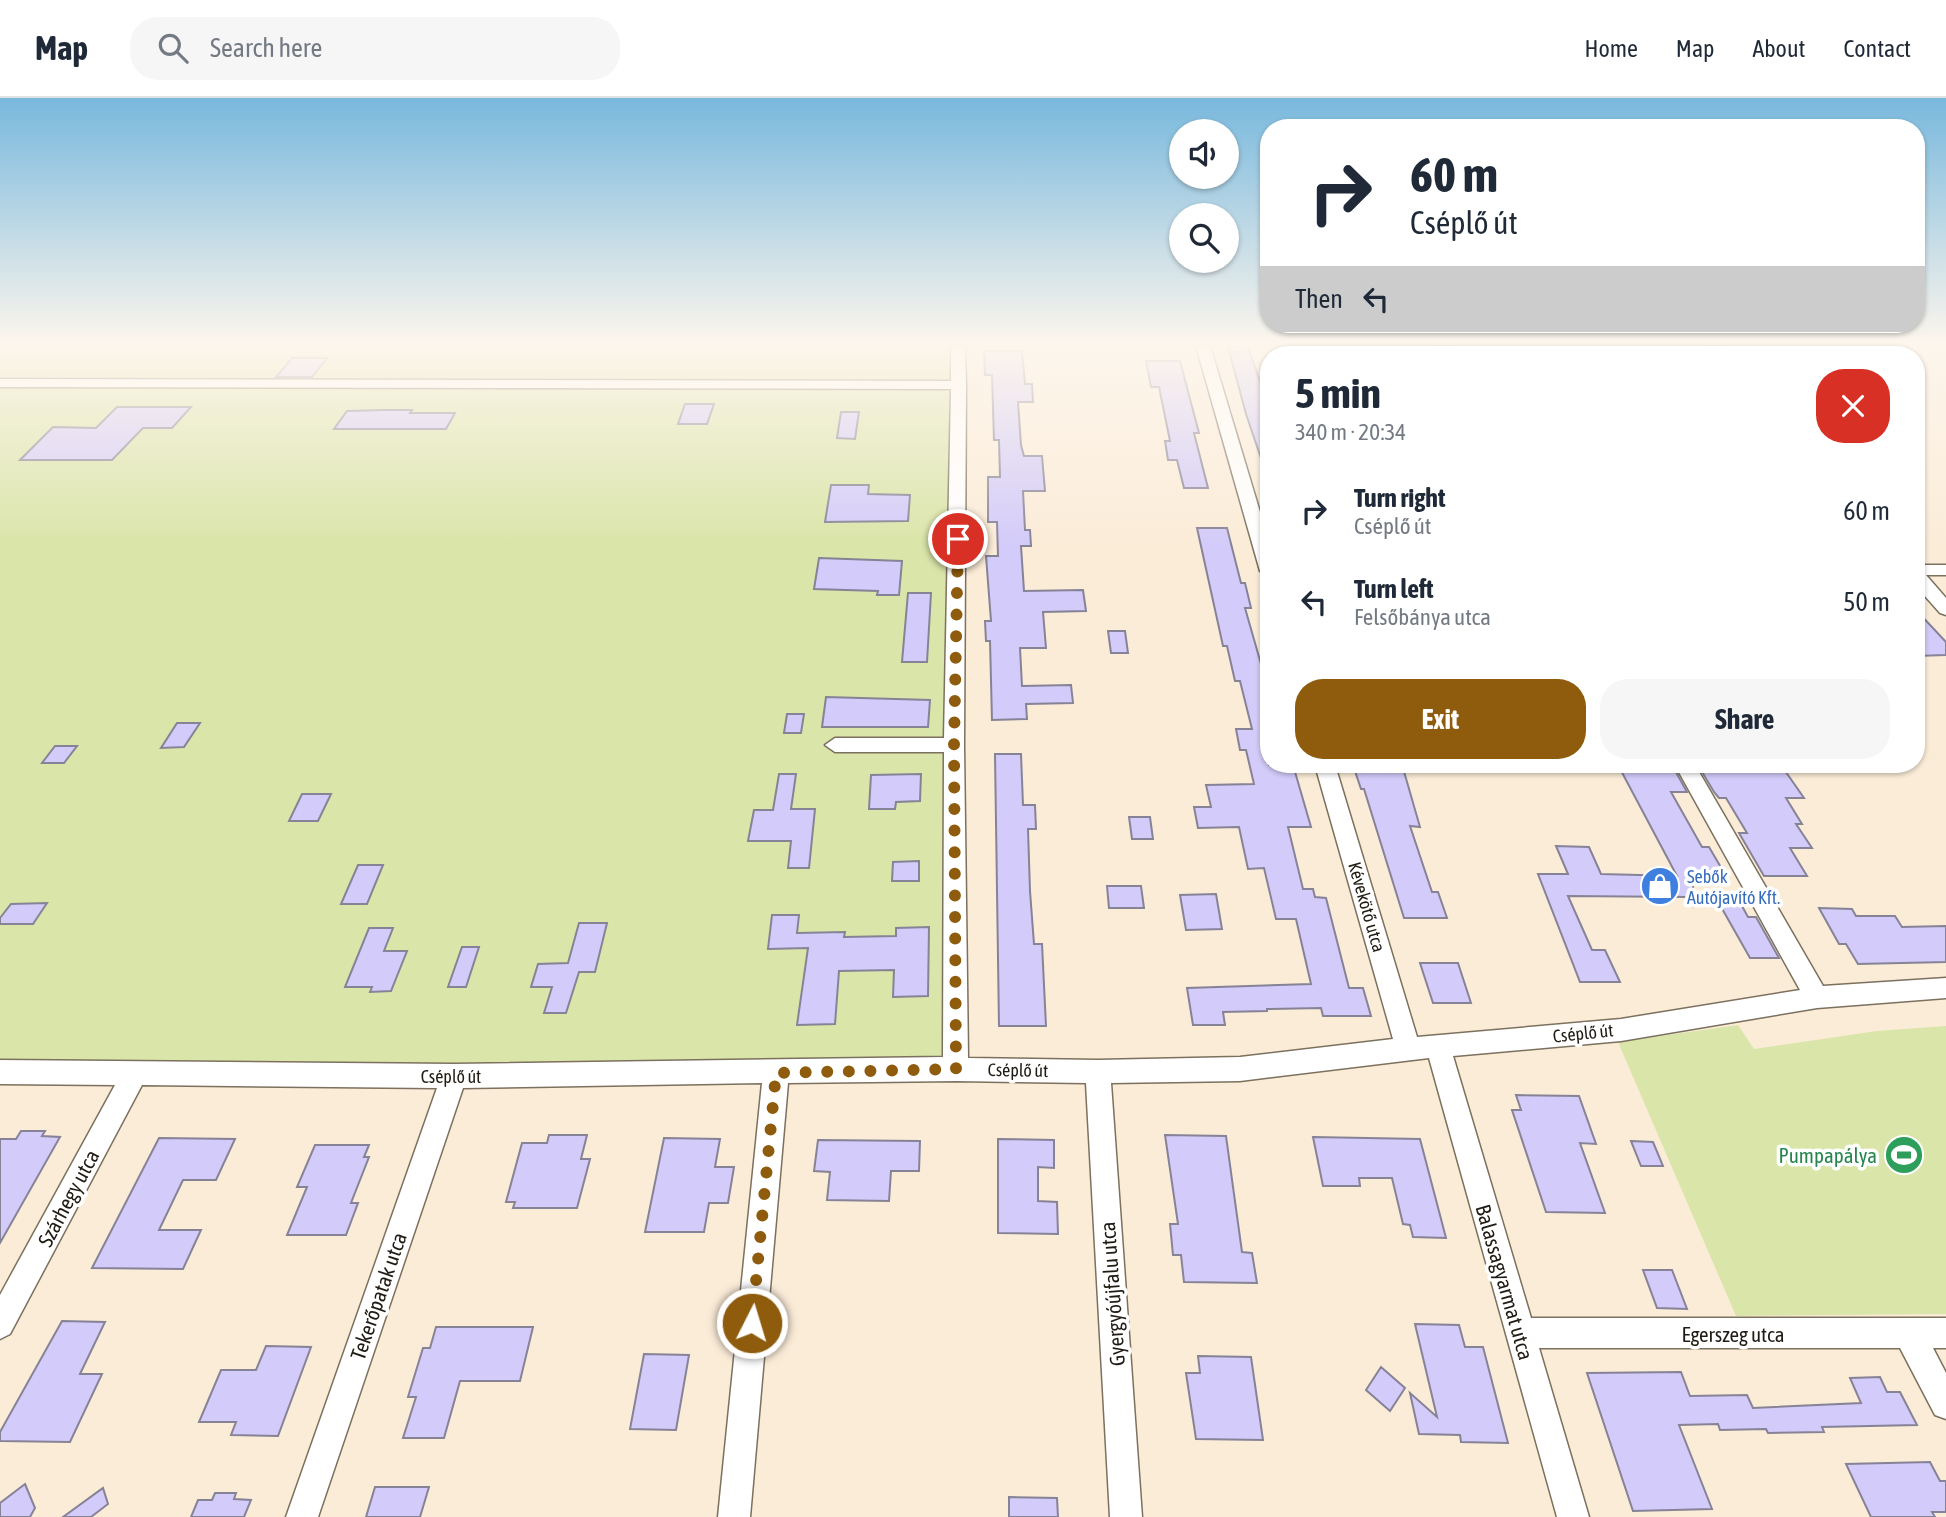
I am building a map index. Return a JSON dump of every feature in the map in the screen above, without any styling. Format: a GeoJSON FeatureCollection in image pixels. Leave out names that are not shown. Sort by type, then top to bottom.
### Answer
{"type":"FeatureCollection","features":[{"type":"Feature","properties":{"kind":"street"},"geometry":{"type":"LineString","coordinates":[[956,1069],[954,745],[959,412]]}},
{"type":"Feature","properties":{"kind":"street"},"geometry":{"type":"LineString","coordinates":[[1222,412],[1260,540]]}},
{"type":"Feature","properties":{"kind":"street"},"geometry":{"type":"LineString","coordinates":[[1925,572],[1946,570]]}},
{"type":"Feature","properties":{"kind":"street"},"geometry":{"type":"LineString","coordinates":[[1925,584],[1946,608]]}},
{"type":"Feature","properties":{"kind":"street"},"geometry":{"type":"LineString","coordinates":[[835,745],[954,745]]}},
{"type":"Feature","properties":{"kind":"street","name":"Kévekötő utca"},"geometry":{"type":"LineString","coordinates":[[1327,773],[1408,1049]]}},
{"type":"Feature","properties":{"kind":"street"},"geometry":{"type":"LineString","coordinates":[[1690,773],[1817,996]]}},
{"type":"Feature","properties":{"kind":"street","name":"Cséplő út"},"geometry":{"type":"LineString","coordinates":[[0,1072],[454,1076],[956,1069],[1098,1072],[1240,1069],[1408,1049],[1621,1030],[1769,1007],[1817,996],[1946,988]]}},
{"type":"Feature","properties":{"kind":"street","name":"Balassagyarmat utca"},"geometry":{"type":"LineString","coordinates":[[1438,1048],[1573,1517]]}},
{"type":"Feature","properties":{"kind":"street","name":"Szárhegy utca"},"geometry":{"type":"LineString","coordinates":[[0,1324],[136,1072]]}},
{"type":"Feature","properties":{"kind":"street","name":"Gyergyóújfalu utca"},"geometry":{"type":"LineString","coordinates":[[1098,1072],[1126,1517]]}},
{"type":"Feature","properties":{"kind":"street"},"geometry":{"type":"LineString","coordinates":[[734,1517],[776,1073]]}},
{"type":"Feature","properties":{"kind":"street","name":"Tekerőpatak utca"},"geometry":{"type":"LineString","coordinates":[[302,1517],[454,1076]]}},
{"type":"Feature","properties":{"kind":"street","name":"Egerszeg utca"},"geometry":{"type":"LineString","coordinates":[[1519,1333],[1946,1333]]}},
{"type":"Feature","properties":{"kind":"street"},"geometry":{"type":"LineString","coordinates":[[1909,1334],[1946,1404]]}},
{"type":"Feature","properties":{"kind":"green space"},"geometry":{"type":"Polygon","coordinates":[[[0,412],[958,412],[956,1069],[0,1072],[0,412]]]}},
{"type":"Feature","properties":{"kind":"green space"},"geometry":{"type":"Polygon","coordinates":[[[1738,1025],[1754,1049],[1877,1031],[1946,1026],[1946,1314],[1736,1316],[1618,1042],[1738,1025]]]}},
{"type":"Feature","properties":{"kind":"building"},"geometry":{"type":"Polygon","coordinates":[[[112,412],[186,412],[172,428],[143,428],[112,460],[20,460],[53,427],[96,428],[112,412]]]}},
{"type":"Feature","properties":{"kind":"building"},"geometry":{"type":"Polygon","coordinates":[[[346,412],[455,413],[446,429],[334,429],[346,412]]]}},
{"type":"Feature","properties":{"kind":"building"},"geometry":{"type":"Polygon","coordinates":[[[682,412],[711,412],[707,424],[678,424],[682,412]]]}},
{"type":"Feature","properties":{"kind":"building"},"geometry":{"type":"Polygon","coordinates":[[[841,412],[859,412],[855,439],[837,438],[841,412]]]}},
{"type":"Feature","properties":{"kind":"building"},"geometry":{"type":"Polygon","coordinates":[[[993,412],[1019,412],[1024,456],[1042,456],[1045,491],[1023,491],[1025,530],[1030,530],[1031,546],[1021,546],[1024,591],[1083,590],[1086,611],[1043,612],[1046,648],[1020,648],[1022,686],[1071,685],[1073,703],[1026,704],[1027,719],[992,720],[990,641],[986,641],[985,621],[991,621],[986,556],[998,556],[997,522],[988,522],[988,477],[1000,477],[999,440],[994,440],[993,412]]]}},
{"type":"Feature","properties":{"kind":"building"},"geometry":{"type":"Polygon","coordinates":[[[1164,412],[1194,412],[1199,433],[1194,433],[1208,488],[1184,488],[1177,460],[1168,460],[1165,441],[1170,441],[1164,412]]]}},
{"type":"Feature","properties":{"kind":"building"},"geometry":{"type":"Polygon","coordinates":[[[1260,412],[1260,455],[1246,414],[1260,412]]]}},
{"type":"Feature","properties":{"kind":"building"},"geometry":{"type":"Polygon","coordinates":[[[831,485],[869,485],[868,494],[910,495],[908,521],[825,522],[831,485]]]}},
{"type":"Feature","properties":{"kind":"building"},"geometry":{"type":"Polygon","coordinates":[[[1197,528],[1227,528],[1241,583],[1245,583],[1251,608],[1245,608],[1260,660],[1260,773],[1295,773],[1311,827],[1288,827],[1303,889],[1313,889],[1315,897],[1326,898],[1349,988],[1363,988],[1371,1016],[1323,1016],[1321,1008],[1267,1009],[1223,1012],[1225,1025],[1193,1025],[1187,988],[1311,984],[1296,919],[1276,919],[1264,868],[1248,869],[1239,827],[1198,828],[1194,807],[1211,807],[1206,785],[1254,784],[1246,750],[1240,750],[1236,729],[1252,729],[1240,681],[1235,681],[1227,646],[1223,646],[1197,528]]]}},
{"type":"Feature","properties":{"kind":"building"},"geometry":{"type":"Polygon","coordinates":[[[819,558],[902,561],[899,595],[877,595],[878,591],[814,589],[819,558]]]}},
{"type":"Feature","properties":{"kind":"building"},"geometry":{"type":"Polygon","coordinates":[[[908,593],[931,593],[927,662],[902,662],[908,593]]]}},
{"type":"Feature","properties":{"kind":"building"},"geometry":{"type":"Polygon","coordinates":[[[1925,620],[1946,642],[1946,655],[1925,656],[1925,620]]]}},
{"type":"Feature","properties":{"kind":"building"},"geometry":{"type":"Polygon","coordinates":[[[1108,631],[1125,631],[1128,653],[1111,653],[1108,631]]]}},
{"type":"Feature","properties":{"kind":"building"},"geometry":{"type":"Polygon","coordinates":[[[826,697],[930,700],[928,727],[822,727],[826,697]]]}},
{"type":"Feature","properties":{"kind":"building"},"geometry":{"type":"Polygon","coordinates":[[[787,714],[804,714],[801,733],[784,733],[787,714]]]}},
{"type":"Feature","properties":{"kind":"building"},"geometry":{"type":"Polygon","coordinates":[[[177,723],[200,723],[184,747],[161,748],[177,723]]]}},
{"type":"Feature","properties":{"kind":"building"},"geometry":{"type":"Polygon","coordinates":[[[55,746],[77,746],[64,763],[42,763],[55,746]]]}},
{"type":"Feature","properties":{"kind":"building"},"geometry":{"type":"Polygon","coordinates":[[[995,754],[1021,754],[1023,805],[1035,805],[1036,829],[1028,829],[1030,891],[1034,944],[1042,944],[1046,1026],[999,1026],[995,754]]]}},
{"type":"Feature","properties":{"kind":"building"},"geometry":{"type":"Polygon","coordinates":[[[1356,773],[1404,773],[1420,827],[1410,826],[1432,892],[1438,892],[1447,918],[1404,918],[1364,789],[1361,789],[1356,773]]]}},
{"type":"Feature","properties":{"kind":"building"},"geometry":{"type":"Polygon","coordinates":[[[1622,773],[1676,773],[1687,792],[1671,792],[1702,847],[1709,847],[1726,876],[1693,876],[1693,905],[1688,897],[1568,896],[1592,950],[1605,950],[1620,982],[1580,982],[1538,874],[1568,874],[1556,846],[1589,847],[1601,874],[1677,876],[1622,773]]]}},
{"type":"Feature","properties":{"kind":"building"},"geometry":{"type":"Polygon","coordinates":[[[1703,773],[1787,773],[1804,798],[1786,798],[1802,824],[1796,824],[1812,848],[1790,848],[1807,876],[1764,876],[1739,833],[1747,833],[1726,798],[1719,798],[1703,773]]]}},
{"type":"Feature","properties":{"kind":"building"},"geometry":{"type":"Polygon","coordinates":[[[779,774],[796,774],[791,809],[815,809],[809,868],[788,868],[791,841],[748,841],[754,810],[773,810],[779,774]]]}},
{"type":"Feature","properties":{"kind":"building"},"geometry":{"type":"Polygon","coordinates":[[[921,774],[920,801],[896,802],[895,809],[869,809],[871,775],[921,774]]]}},
{"type":"Feature","properties":{"kind":"building"},"geometry":{"type":"Polygon","coordinates":[[[302,794],[331,794],[318,821],[289,821],[302,794]]]}},
{"type":"Feature","properties":{"kind":"building"},"geometry":{"type":"Polygon","coordinates":[[[1129,817],[1150,817],[1153,839],[1132,839],[1129,817]]]}},
{"type":"Feature","properties":{"kind":"building"},"geometry":{"type":"Polygon","coordinates":[[[919,861],[919,881],[892,881],[893,862],[919,861]]]}},
{"type":"Feature","properties":{"kind":"building"},"geometry":{"type":"Polygon","coordinates":[[[358,865],[383,865],[367,904],[341,904],[358,865]]]}},
{"type":"Feature","properties":{"kind":"building"},"geometry":{"type":"Polygon","coordinates":[[[1107,886],[1141,886],[1144,908],[1109,908],[1107,886]]]}},
{"type":"Feature","properties":{"kind":"building"},"geometry":{"type":"Polygon","coordinates":[[[1216,894],[1222,929],[1186,930],[1180,895],[1216,894]]]}},
{"type":"Feature","properties":{"kind":"building"},"geometry":{"type":"Polygon","coordinates":[[[47,903],[33,924],[0,924],[0,918],[11,904],[47,903]]]}},
{"type":"Feature","properties":{"kind":"building"},"geometry":{"type":"Polygon","coordinates":[[[1720,905],[1742,906],[1748,917],[1756,917],[1779,958],[1750,958],[1720,905]]]}},
{"type":"Feature","properties":{"kind":"building"},"geometry":{"type":"Polygon","coordinates":[[[1819,908],[1852,909],[1856,916],[1895,916],[1902,927],[1946,926],[1946,962],[1858,964],[1846,944],[1839,944],[1819,908]]]}},
{"type":"Feature","properties":{"kind":"building"},"geometry":{"type":"Polygon","coordinates":[[[772,915],[799,915],[797,933],[845,932],[844,937],[896,936],[896,928],[929,927],[928,996],[893,997],[894,970],[839,971],[835,1024],[797,1025],[808,948],[768,949],[772,915]]]}},
{"type":"Feature","properties":{"kind":"building"},"geometry":{"type":"Polygon","coordinates":[[[579,923],[607,923],[595,972],[579,972],[566,1013],[544,1013],[552,987],[531,987],[538,964],[568,963],[579,923]]]}},
{"type":"Feature","properties":{"kind":"building"},"geometry":{"type":"Polygon","coordinates":[[[369,928],[393,928],[384,951],[407,951],[391,991],[370,992],[372,987],[345,987],[369,928]]]}},
{"type":"Feature","properties":{"kind":"building"},"geometry":{"type":"Polygon","coordinates":[[[462,947],[479,947],[466,987],[448,987],[462,947]]]}},
{"type":"Feature","properties":{"kind":"building"},"geometry":{"type":"Polygon","coordinates":[[[1420,963],[1458,963],[1471,1003],[1433,1003],[1420,963]]]}},
{"type":"Feature","properties":{"kind":"building"},"geometry":{"type":"Polygon","coordinates":[[[1516,1095],[1579,1096],[1596,1144],[1580,1143],[1605,1213],[1546,1212],[1512,1110],[1521,1110],[1516,1095]]]}},
{"type":"Feature","properties":{"kind":"building"},"geometry":{"type":"Polygon","coordinates":[[[21,1131],[45,1131],[42,1136],[60,1137],[0,1243],[0,1139],[16,1139],[21,1131]]]}},
{"type":"Feature","properties":{"kind":"building"},"geometry":{"type":"Polygon","coordinates":[[[549,1135],[587,1135],[581,1159],[590,1159],[577,1208],[513,1208],[515,1202],[506,1202],[522,1143],[547,1143],[549,1135]]]}},
{"type":"Feature","properties":{"kind":"building"},"geometry":{"type":"Polygon","coordinates":[[[1165,1135],[1226,1136],[1242,1252],[1252,1253],[1257,1283],[1184,1282],[1181,1255],[1173,1255],[1170,1224],[1178,1224],[1165,1135]]]}},
{"type":"Feature","properties":{"kind":"building"},"geometry":{"type":"Polygon","coordinates":[[[1313,1137],[1420,1139],[1446,1238],[1413,1237],[1410,1225],[1403,1224],[1392,1178],[1359,1178],[1360,1186],[1323,1186],[1313,1137]]]}},
{"type":"Feature","properties":{"kind":"building"},"geometry":{"type":"Polygon","coordinates":[[[159,1138],[235,1139],[216,1180],[183,1180],[159,1230],[201,1230],[183,1269],[92,1268],[159,1138]]]}},
{"type":"Feature","properties":{"kind":"building"},"geometry":{"type":"Polygon","coordinates":[[[664,1138],[720,1139],[715,1167],[734,1167],[728,1203],[709,1203],[704,1232],[645,1232],[664,1138]]]}},
{"type":"Feature","properties":{"kind":"building"},"geometry":{"type":"Polygon","coordinates":[[[998,1139],[1054,1140],[1054,1168],[1038,1167],[1038,1201],[1057,1202],[1058,1234],[998,1233],[998,1139]]]}},
{"type":"Feature","properties":{"kind":"building"},"geometry":{"type":"Polygon","coordinates":[[[818,1140],[920,1141],[919,1171],[891,1171],[889,1201],[827,1200],[830,1172],[814,1171],[818,1140]]]}},
{"type":"Feature","properties":{"kind":"building"},"geometry":{"type":"Polygon","coordinates":[[[1631,1141],[1653,1142],[1663,1166],[1641,1166],[1631,1141]]]}},
{"type":"Feature","properties":{"kind":"building"},"geometry":{"type":"Polygon","coordinates":[[[315,1145],[369,1145],[364,1157],[369,1157],[351,1203],[358,1203],[346,1235],[287,1235],[307,1187],[297,1187],[315,1145]]]}},
{"type":"Feature","properties":{"kind":"building"},"geometry":{"type":"Polygon","coordinates":[[[1643,1270],[1672,1270],[1687,1309],[1657,1308],[1643,1270]]]}},
{"type":"Feature","properties":{"kind":"building"},"geometry":{"type":"Polygon","coordinates":[[[62,1321],[105,1322],[80,1374],[102,1374],[70,1442],[0,1441],[0,1432],[62,1321]]]}},
{"type":"Feature","properties":{"kind":"building"},"geometry":{"type":"Polygon","coordinates":[[[1415,1324],[1459,1325],[1465,1347],[1483,1347],[1508,1443],[1461,1442],[1460,1435],[1419,1434],[1410,1393],[1437,1417],[1415,1324]]]}},
{"type":"Feature","properties":{"kind":"building"},"geometry":{"type":"Polygon","coordinates":[[[436,1327],[533,1327],[520,1381],[460,1381],[444,1438],[403,1438],[416,1397],[408,1397],[423,1348],[430,1348],[436,1327]]]}},
{"type":"Feature","properties":{"kind":"building"},"geometry":{"type":"Polygon","coordinates":[[[266,1346],[311,1347],[278,1436],[231,1435],[236,1422],[199,1422],[221,1370],[256,1370],[266,1346]]]}},
{"type":"Feature","properties":{"kind":"building"},"geometry":{"type":"Polygon","coordinates":[[[644,1354],[689,1355],[676,1430],[630,1429],[644,1354]]]}},
{"type":"Feature","properties":{"kind":"building"},"geometry":{"type":"Polygon","coordinates":[[[1198,1356],[1251,1357],[1263,1440],[1196,1439],[1186,1373],[1200,1373],[1198,1356]]]}},
{"type":"Feature","properties":{"kind":"building"},"geometry":{"type":"Polygon","coordinates":[[[1381,1367],[1405,1388],[1390,1411],[1366,1390],[1381,1367]]]}},
{"type":"Feature","properties":{"kind":"building"},"geometry":{"type":"Polygon","coordinates":[[[1681,1372],[1690,1396],[1747,1395],[1753,1408],[1861,1403],[1850,1378],[1880,1377],[1887,1392],[1900,1392],[1917,1425],[1822,1427],[1824,1432],[1768,1433],[1766,1429],[1720,1430],[1718,1424],[1679,1425],[1712,1509],[1633,1511],[1587,1373],[1681,1372]]]}},
{"type":"Feature","properties":{"kind":"building"},"geometry":{"type":"Polygon","coordinates":[[[1930,1462],[1940,1481],[1946,1481],[1946,1512],[1932,1512],[1935,1517],[1871,1517],[1846,1464],[1930,1462]]]}},
{"type":"Feature","properties":{"kind":"building"},"geometry":{"type":"Polygon","coordinates":[[[25,1484],[35,1508],[30,1517],[0,1517],[0,1503],[25,1484]]]}},
{"type":"Feature","properties":{"kind":"building"},"geometry":{"type":"Polygon","coordinates":[[[375,1487],[429,1487],[420,1517],[366,1517],[375,1487]]]}},
{"type":"Feature","properties":{"kind":"building"},"geometry":{"type":"Polygon","coordinates":[[[103,1488],[108,1504],[91,1517],[63,1517],[103,1488]]]}},
{"type":"Feature","properties":{"kind":"building"},"geometry":{"type":"Polygon","coordinates":[[[215,1493],[236,1493],[234,1499],[251,1500],[244,1517],[191,1517],[198,1500],[212,1500],[215,1493]]]}},
{"type":"Feature","properties":{"kind":"building"},"geometry":{"type":"Polygon","coordinates":[[[1009,1497],[1057,1498],[1058,1517],[1009,1517],[1009,1497]]]}},
{"type":"Feature","properties":{"kind":"place","name":"Sebők Autójavító Kft."},"geometry":{"type":"Point","coordinates":[1660,886]}},
{"type":"Feature","properties":{"kind":"place","name":"Pumpapálya"},"geometry":{"type":"Point","coordinates":[1904,1155]}},
{"type":"Feature","properties":{"kind":"route"},"geometry":{"type":"LineString","coordinates":[[752,1323],[776,1073],[956,1069],[954,745],[958,539]]}}]}
